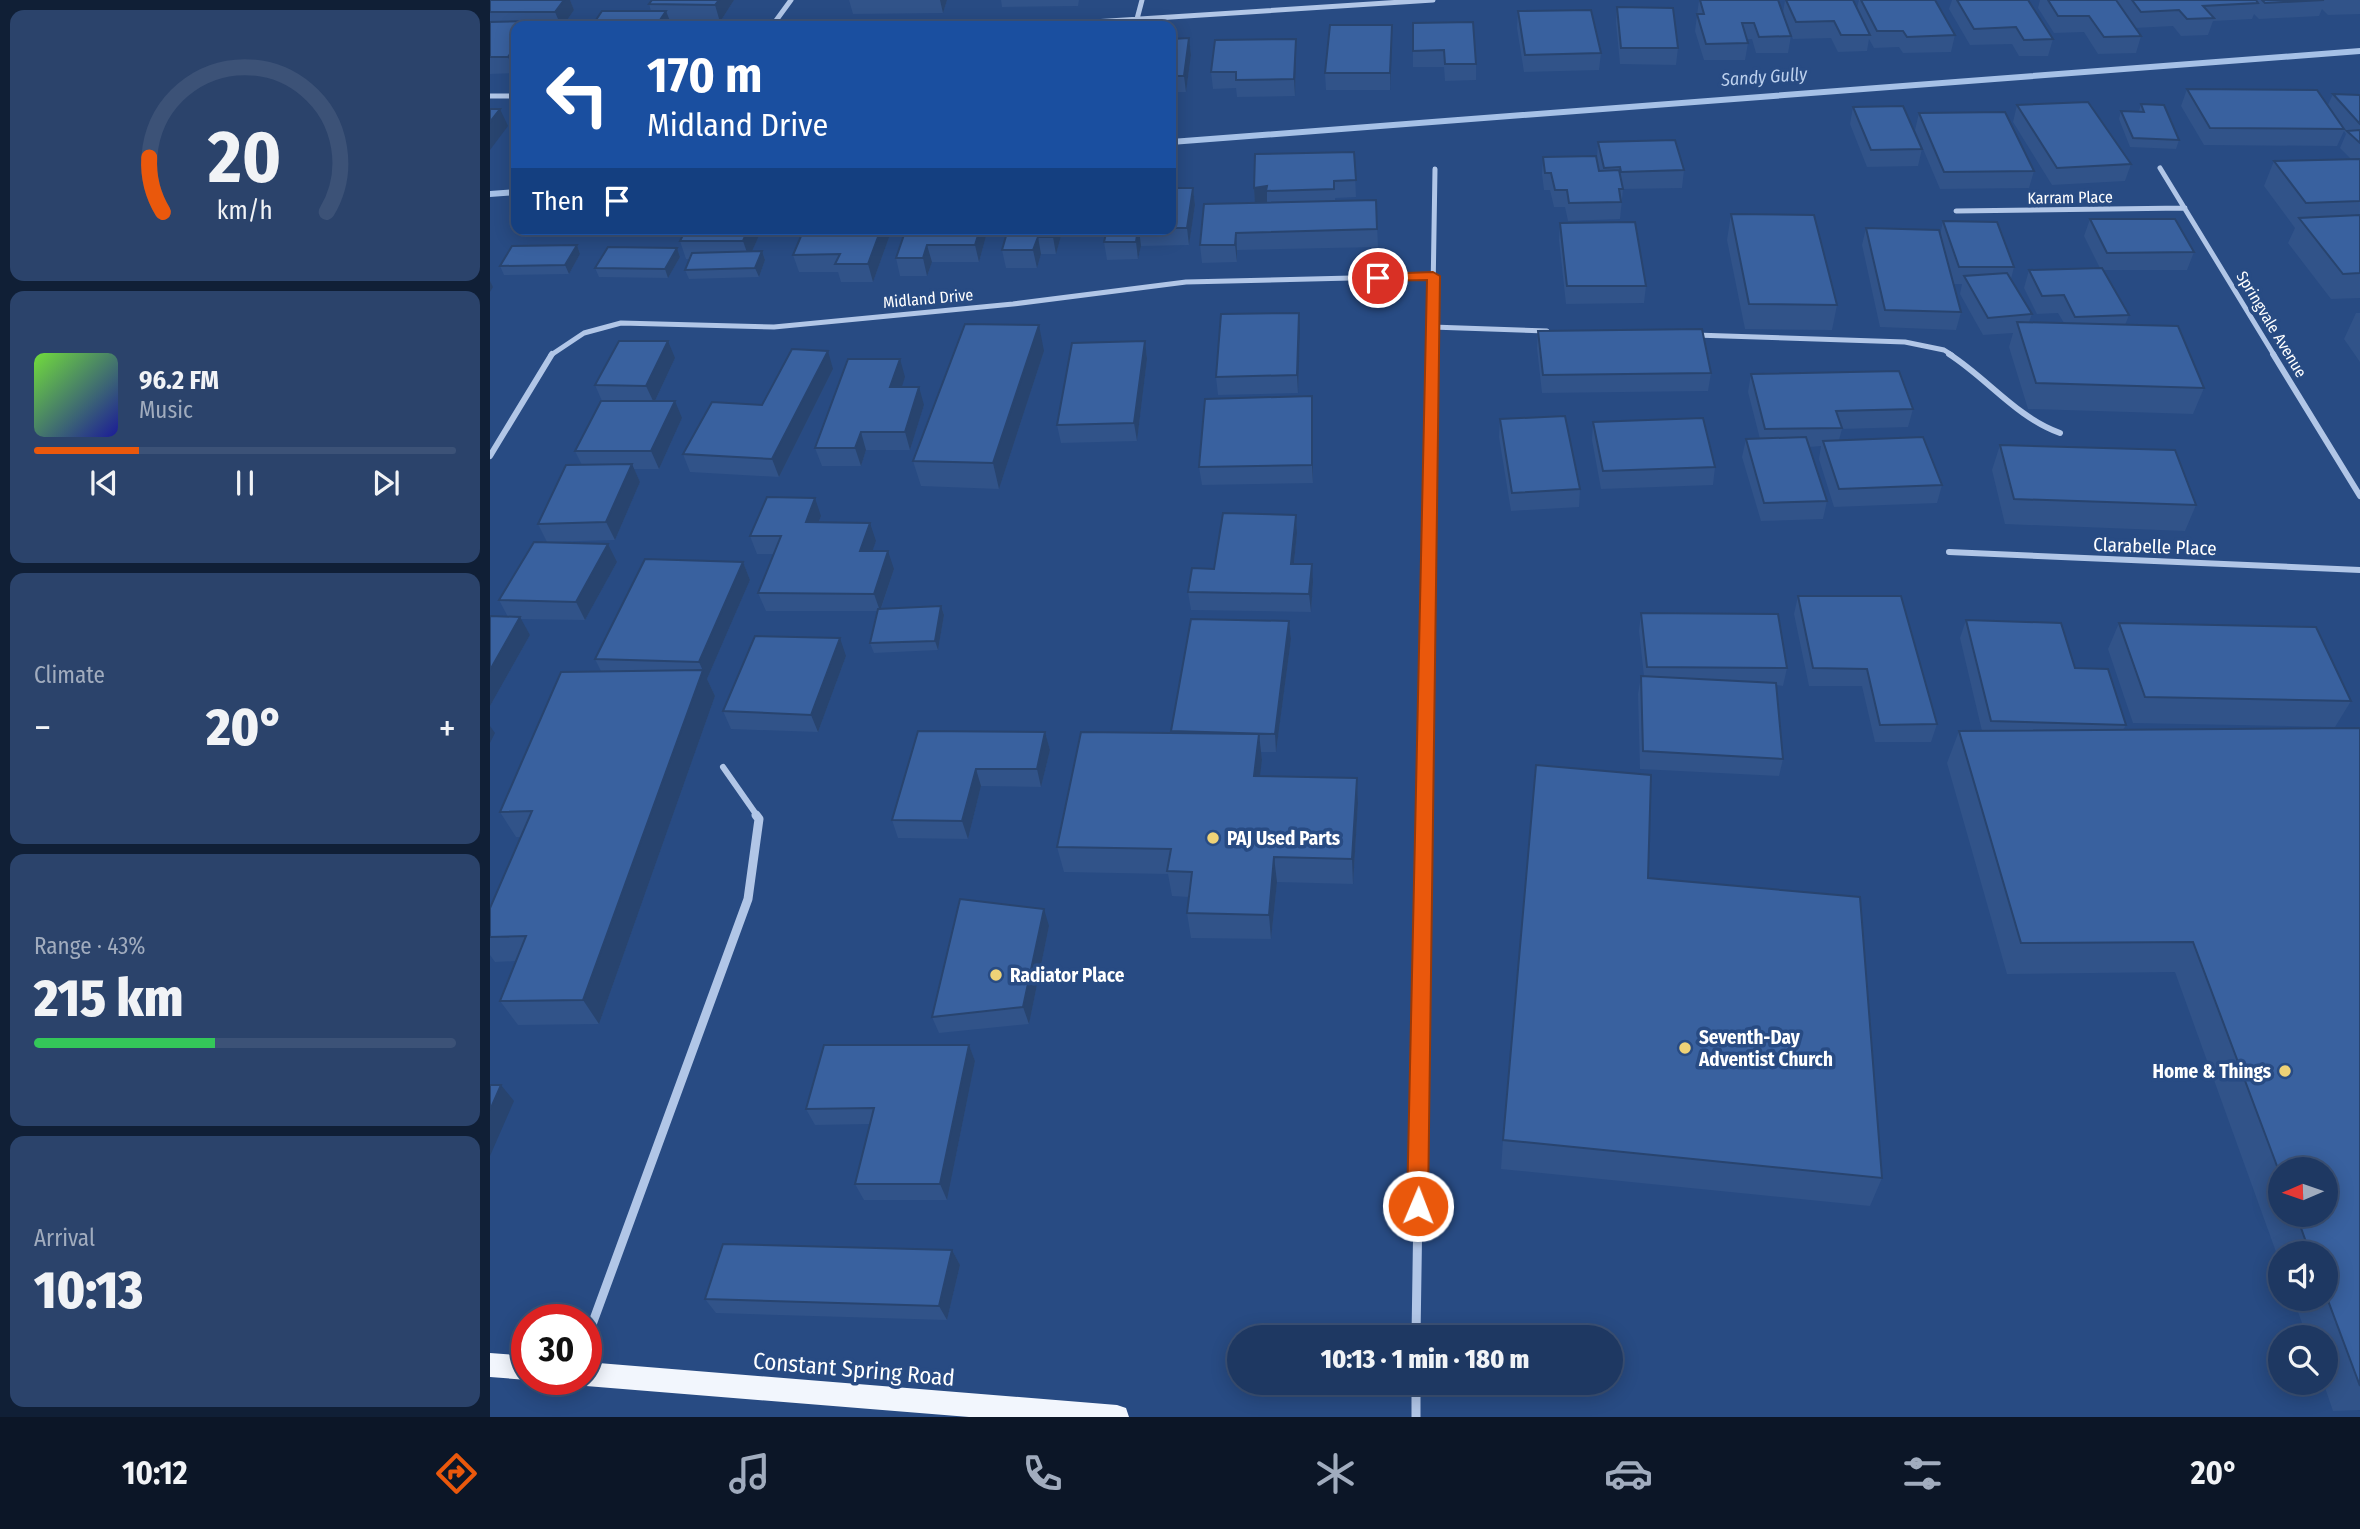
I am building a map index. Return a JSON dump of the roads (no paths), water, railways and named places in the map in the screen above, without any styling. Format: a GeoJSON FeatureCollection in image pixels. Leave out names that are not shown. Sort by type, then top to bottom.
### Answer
{"type":"FeatureCollection","features":[{"type":"Feature","properties":{"kind":"main road"},"geometry":{"type":"LineString","coordinates":[[490,1365],[511,1367]]}},
{"type":"Feature","properties":{"kind":"main road","name":"Constant Spring Road"},"geometry":{"type":"LineString","coordinates":[[602,1375],[1117,1417]]}},
{"type":"Feature","properties":{"kind":"street"},"geometry":{"type":"LineString","coordinates":[[776,21],[791,0]]}},
{"type":"Feature","properties":{"kind":"street"},"geometry":{"type":"LineString","coordinates":[[1137,19],[1142,0]]}},
{"type":"Feature","properties":{"kind":"street"},"geometry":{"type":"LineString","coordinates":[[1107,21],[1433,0]]}},
{"type":"Feature","properties":{"kind":"street"},"geometry":{"type":"LineString","coordinates":[[490,96],[511,96]]}},
{"type":"Feature","properties":{"kind":"street","name":"Springvale Avenue"},"geometry":{"type":"LineString","coordinates":[[2160,168],[2360,496]]}},
{"type":"Feature","properties":{"kind":"street"},"geometry":{"type":"LineString","coordinates":[[1416,1325],[1435,169]]}},
{"type":"Feature","properties":{"kind":"street","name":"Karram Place"},"geometry":{"type":"LineString","coordinates":[[1956,211],[2185,208]]}},
{"type":"Feature","properties":{"kind":"street","name":"Midland Drive"},"geometry":{"type":"LineString","coordinates":[[490,456],[552,354],[565,342],[601,326],[621,323],[774,327],[1013,304],[1186,282],[1433,276]]}},
{"type":"Feature","properties":{"kind":"street"},"geometry":{"type":"LineString","coordinates":[[1432,327],[1557,331]]}},
{"type":"Feature","properties":{"kind":"street"},"geometry":{"type":"LineString","coordinates":[[1683,335],[1905,342],[1944,350],[1974,370],[2016,409],[2044,427],[2060,433]]}},
{"type":"Feature","properties":{"kind":"street","name":"Clarabelle Place"},"geometry":{"type":"LineString","coordinates":[[1949,552],[2360,570]]}},
{"type":"Feature","properties":{"kind":"street"},"geometry":{"type":"LineString","coordinates":[[600,1304],[748,898],[760,819],[723,767]]}},
{"type":"Feature","properties":{"kind":"street"},"geometry":{"type":"LineString","coordinates":[[1416,1395],[1416,1417]]}},
{"type":"Feature","properties":{"kind":"waterway","name":"Sandy Gully"},"geometry":{"type":"LineString","coordinates":[[1176,142],[2360,51]]}},
{"type":"Feature","properties":{"kind":"waterway","name":"Sandy Gully"},"geometry":{"type":"LineString","coordinates":[[490,194],[511,192]]}},
{"type":"Feature","properties":{"kind":"place","name":"PAJ Used Parts"},"geometry":{"type":"Point","coordinates":[1213,838]}},
{"type":"Feature","properties":{"kind":"place","name":"Radiator Place"},"geometry":{"type":"Point","coordinates":[996,975]}},
{"type":"Feature","properties":{"kind":"place","name":"Seventh-Day Adventist Church"},"geometry":{"type":"Point","coordinates":[1685,1048]}},
{"type":"Feature","properties":{"kind":"place","name":"Home & Things"},"geometry":{"type":"Point","coordinates":[2285,1071]}}]}
